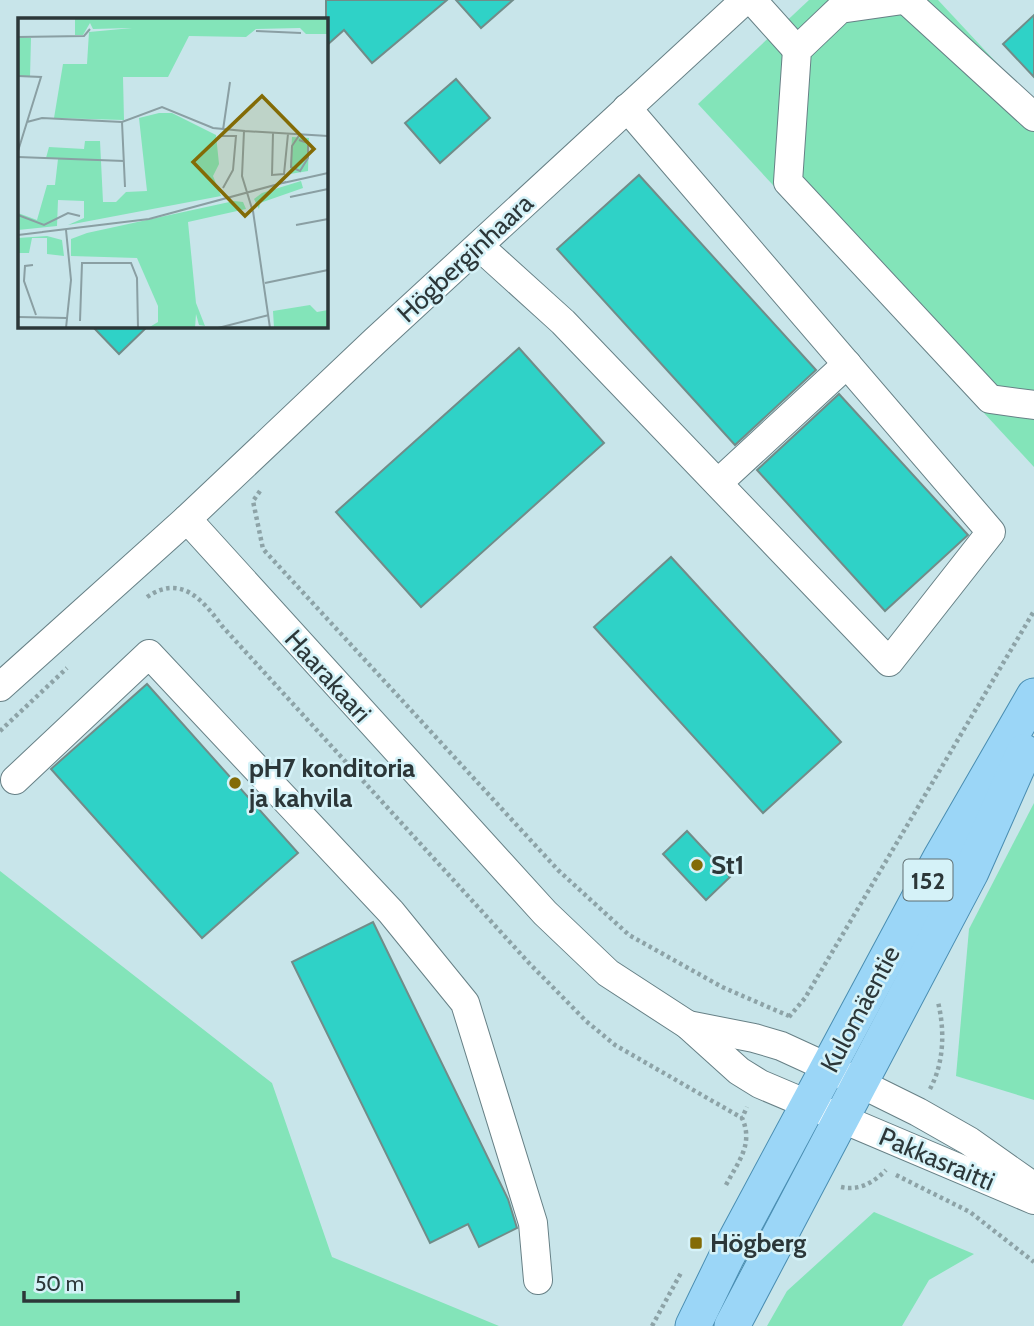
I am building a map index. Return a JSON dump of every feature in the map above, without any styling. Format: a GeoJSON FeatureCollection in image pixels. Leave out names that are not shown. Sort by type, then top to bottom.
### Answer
{"type":"FeatureCollection","features":[{"type":"Feature","properties":{"kind":"main road","name":"Kulomäentie"},"geometry":{"type":"LineString","coordinates":[[693,1326],[726,1258],[940,859],[1034,696]]}},
{"type":"Feature","properties":{"kind":"main road","name":"Kulomäentie"},"geometry":{"type":"LineString","coordinates":[[732,1326],[971,872],[1034,729]]}},
{"type":"Feature","properties":{"kind":"street","name":"Högberginhaara"},"geometry":{"type":"LineString","coordinates":[[187,519],[375,341],[745,0]]}},
{"type":"Feature","properties":{"kind":"street"},"geometry":{"type":"LineString","coordinates":[[752,0],[797,50]]}},
{"type":"Feature","properties":{"kind":"street"},"geometry":{"type":"LineString","coordinates":[[1034,117],[904,0],[840,9],[797,50],[788,182],[990,399],[1034,405]]}},
{"type":"Feature","properties":{"kind":"street"},"geometry":{"type":"LineString","coordinates":[[479,246],[563,322],[889,662],[991,532],[626,108]]}},
{"type":"Feature","properties":{"kind":"street"},"geometry":{"type":"LineString","coordinates":[[718,483],[847,364]]}},
{"type":"Feature","properties":{"kind":"street"},"geometry":{"type":"LineString","coordinates":[[0,687],[187,519]]}},
{"type":"Feature","properties":{"kind":"street","name":"Haarakaari"},"geometry":{"type":"LineString","coordinates":[[187,519],[545,913],[608,973],[688,1026],[739,1071],[760,1084],[809,1105]]}},
{"type":"Feature","properties":{"kind":"street"},"geometry":{"type":"LineString","coordinates":[[15,780],[149,654],[391,912],[465,1003],[533,1223],[538,1280]]}},
{"type":"Feature","properties":{"kind":"street","name":"Haarakaari"},"geometry":{"type":"LineString","coordinates":[[688,1026],[754,1038],[780,1046],[829,1068]]}},
{"type":"Feature","properties":{"kind":"street","name":"Pakkasraitti"},"geometry":{"type":"LineString","coordinates":[[829,1068],[918,1112],[969,1141],[1034,1188]]}},
{"type":"Feature","properties":{"kind":"street","name":"Pakkasraitti"},"geometry":{"type":"LineString","coordinates":[[809,1105],[1034,1200]]}},
{"type":"Feature","properties":{"kind":"path"},"geometry":{"type":"LineString","coordinates":[[266,483],[253,501],[264,550],[558,870],[629,935],[722,986],[789,1016]]}},
{"type":"Feature","properties":{"kind":"path"},"geometry":{"type":"LineString","coordinates":[[141,600],[167,587],[184,589],[204,602],[222,626],[484,914],[586,1021],[615,1045],[742,1118],[747,1128],[748,1142],[724,1188]]}},
{"type":"Feature","properties":{"kind":"path"},"geometry":{"type":"LineString","coordinates":[[780,1046],[789,1016],[805,998],[1034,611]]}},
{"type":"Feature","properties":{"kind":"path"},"geometry":{"type":"LineString","coordinates":[[0,731],[70,666]]}},
{"type":"Feature","properties":{"kind":"path"},"geometry":{"type":"LineString","coordinates":[[742,1118],[760,1084]]}},
{"type":"Feature","properties":{"kind":"path"},"geometry":{"type":"LineString","coordinates":[[652,1326],[685,1264]]}},
{"type":"Feature","properties":{"kind":"green space"},"geometry":{"type":"Polygon","coordinates":[[[809,0],[938,0],[1034,103],[1034,467],[698,104],[809,0]]]}},
{"type":"Feature","properties":{"kind":"green space"},"geometry":{"type":"Polygon","coordinates":[[[1034,803],[1034,1100],[956,1076],[969,929],[1034,803]]]}},
{"type":"Feature","properties":{"kind":"green space"},"geometry":{"type":"Polygon","coordinates":[[[0,871],[272,1083],[332,1257],[499,1326],[0,1326],[0,871]]]}},
{"type":"Feature","properties":{"kind":"green space"},"geometry":{"type":"Polygon","coordinates":[[[874,1212],[974,1254],[929,1280],[902,1326],[767,1326],[787,1291],[874,1212]]]}},
{"type":"Feature","properties":{"kind":"building"},"geometry":{"type":"Polygon","coordinates":[[[326,0],[447,0],[372,63],[344,30],[327,45],[326,0]]]}},
{"type":"Feature","properties":{"kind":"building"},"geometry":{"type":"Polygon","coordinates":[[[456,0],[513,0],[481,28],[456,0]]]}},
{"type":"Feature","properties":{"kind":"building"},"geometry":{"type":"Polygon","coordinates":[[[1034,15],[1034,77],[1003,44],[1034,15]]]}},
{"type":"Feature","properties":{"kind":"building"},"geometry":{"type":"Polygon","coordinates":[[[456,79],[490,118],[440,163],[405,123],[456,79]]]}},
{"type":"Feature","properties":{"kind":"building"},"geometry":{"type":"Polygon","coordinates":[[[639,175],[816,370],[735,445],[557,249],[639,175]]]}},
{"type":"Feature","properties":{"kind":"building"},"geometry":{"type":"Polygon","coordinates":[[[93,327],[147,327],[119,354],[93,327]]]}},
{"type":"Feature","properties":{"kind":"building"},"geometry":{"type":"Polygon","coordinates":[[[519,348],[604,443],[421,607],[336,512],[519,348]]]}},
{"type":"Feature","properties":{"kind":"building"},"geometry":{"type":"Polygon","coordinates":[[[839,394],[968,535],[885,611],[757,470],[839,394]]]}},
{"type":"Feature","properties":{"kind":"building"},"geometry":{"type":"Polygon","coordinates":[[[671,557],[841,742],[763,813],[594,627],[671,557]]]}},
{"type":"Feature","properties":{"kind":"building"},"geometry":{"type":"Polygon","coordinates":[[[147,684],[298,853],[202,938],[51,769],[147,684]]]}},
{"type":"Feature","properties":{"kind":"building"},"geometry":{"type":"Polygon","coordinates":[[[687,831],[730,877],[706,900],[663,854],[687,831]]]}},
{"type":"Feature","properties":{"kind":"building"},"geometry":{"type":"Polygon","coordinates":[[[373,922],[508,1199],[517,1228],[479,1247],[468,1224],[430,1243],[292,962],[373,922]]]}},
{"type":"Feature","properties":{"kind":"place","name":"pH7 konditoria ja kahvila"},"geometry":{"type":"Point","coordinates":[235,783]}},
{"type":"Feature","properties":{"kind":"place","name":"St1"},"geometry":{"type":"Point","coordinates":[697,865]}},
{"type":"Feature","properties":{"kind":"place","name":"Högberg"},"geometry":{"type":"Point","coordinates":[696,1243]}}]}
